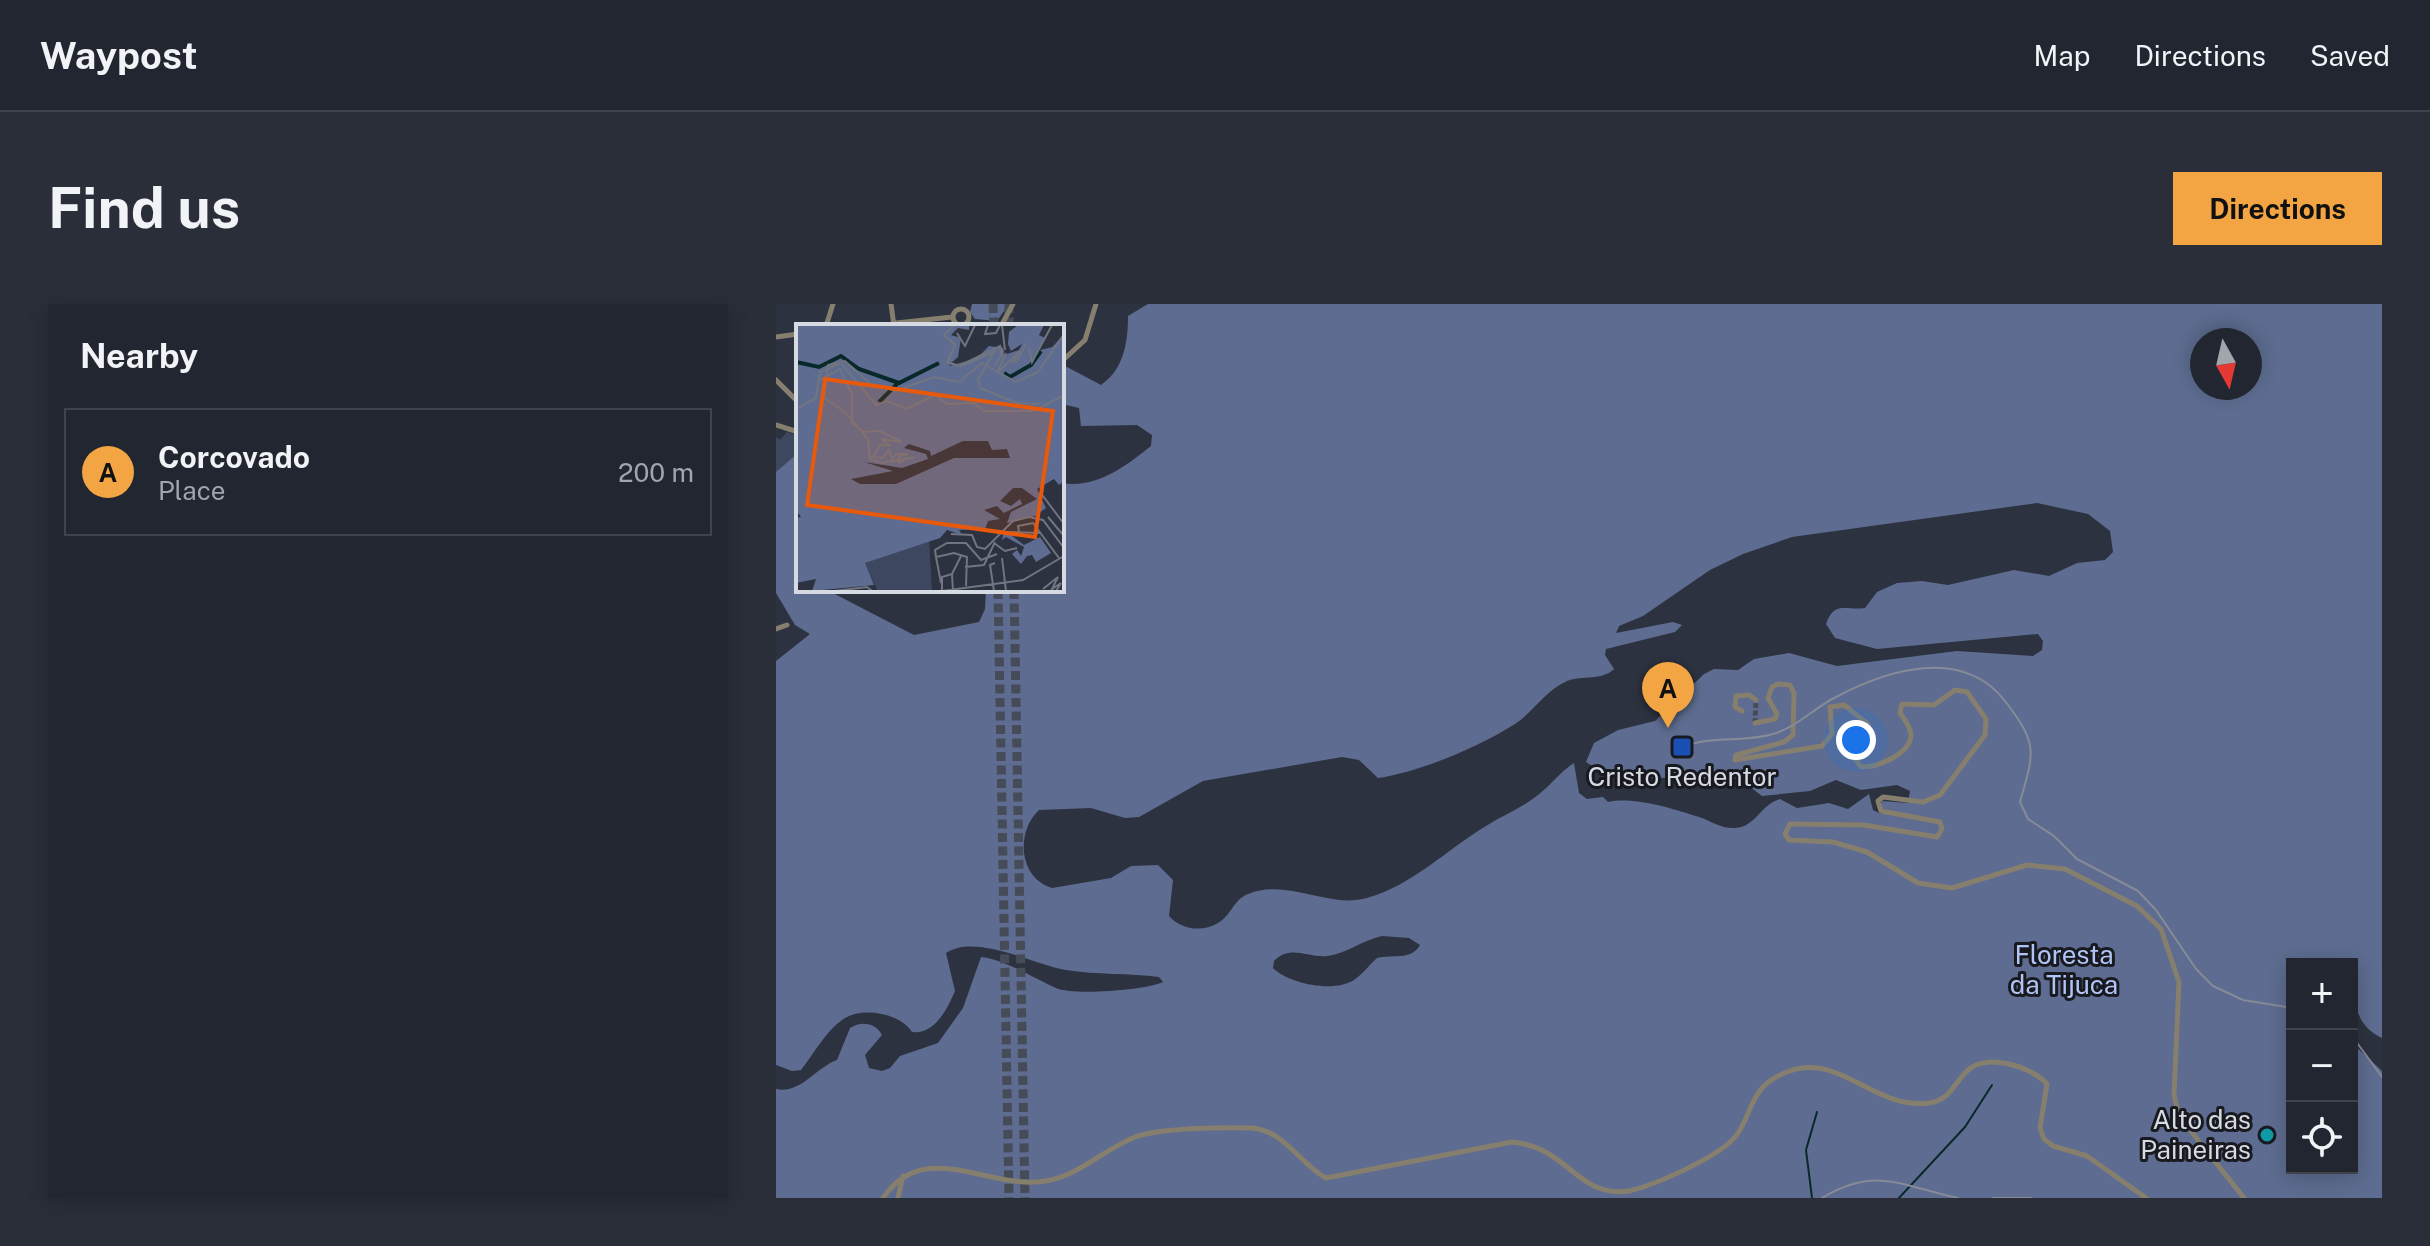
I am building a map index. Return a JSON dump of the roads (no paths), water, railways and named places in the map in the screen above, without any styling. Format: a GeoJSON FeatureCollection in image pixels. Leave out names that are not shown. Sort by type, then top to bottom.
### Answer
{"type":"FeatureCollection","features":[{"type":"Feature","properties":{"kind":"street"},"geometry":{"type":"LineString","coordinates":[[827,324],[833,304]]}},
{"type":"Feature","properties":{"kind":"street"},"geometry":{"type":"LineString","coordinates":[[891,304],[894,324]]}},
{"type":"Feature","properties":{"kind":"street"},"geometry":{"type":"LineString","coordinates":[[1002,324],[1013,304]]}},
{"type":"Feature","properties":{"kind":"street"},"geometry":{"type":"LineString","coordinates":[[1064,359],[1085,340],[1096,304]]}},
{"type":"Feature","properties":{"kind":"street"},"geometry":{"type":"LineString","coordinates":[[901,324],[952,317]]}},
{"type":"Feature","properties":{"kind":"street"},"geometry":{"type":"LineString","coordinates":[[776,337],[796,334]]}},
{"type":"Feature","properties":{"kind":"street"},"geometry":{"type":"LineString","coordinates":[[776,380],[796,400]]}},
{"type":"Feature","properties":{"kind":"street"},"geometry":{"type":"LineString","coordinates":[[776,425],[796,431]]}},
{"type":"Feature","properties":{"kind":"street"},"geometry":{"type":"LineString","coordinates":[[776,629],[787,625]]}},
{"type":"Feature","properties":{"kind":"street"},"geometry":{"type":"LineString","coordinates":[[1755,723],[1768,723],[1777,717],[1768,698],[1774,685],[1790,686],[1795,703],[1795,728],[1790,739],[1741,753],[1734,759],[1822,746],[1832,734],[1830,707],[1839,704],[1868,724],[1870,731],[1854,757],[1861,767],[1871,767],[1901,753],[1908,745],[1910,730],[1900,713],[1902,704],[1934,705],[1955,690],[1967,692],[1986,719],[1985,735],[1940,795],[1923,802],[1883,797],[1878,801],[1881,811],[1940,822],[1942,829],[1937,837],[1864,825],[1808,822],[1790,824],[1785,834],[1789,840],[1833,842],[1867,852],[1918,883],[1952,888],[2027,865],[2065,869],[2137,906],[2161,929],[2179,982],[2174,1095],[2179,1116],[2244,1198]]}},
{"type":"Feature","properties":{"kind":"street"},"geometry":{"type":"LineString","coordinates":[[1742,711],[1735,707],[1736,696],[1749,695],[1756,700]]}},
{"type":"Feature","properties":{"kind":"street"},"geometry":{"type":"LineString","coordinates":[[883,1198],[903,1175],[932,1167],[1033,1183],[1055,1180],[1079,1171],[1136,1137],[1174,1130],[1252,1128],[1278,1138],[1312,1171],[1326,1178],[1512,1142],[1532,1144],[1556,1156],[1589,1189],[1609,1194],[1629,1191],[1667,1177],[1729,1144],[1760,1091],[1789,1071],[1835,1071],[1855,1079],[1874,1094],[1899,1103],[1931,1103],[1946,1097],[1973,1066],[2001,1064],[2023,1067],[2039,1075],[2047,1084],[2040,1128],[2044,1139],[2053,1146],[2087,1156],[2146,1198]]}},
{"type":"Feature","properties":{"kind":"street"},"geometry":{"type":"LineString","coordinates":[[883,1198],[896,1198],[903,1175]]}},
{"type":"Feature","properties":{"kind":"waterway"},"geometry":{"type":"LineString","coordinates":[[1899,1198],[1965,1127],[1992,1085]]}},
{"type":"Feature","properties":{"kind":"waterway"},"geometry":{"type":"LineString","coordinates":[[1812,1198],[1806,1150],[1817,1112]]}},
{"type":"Feature","properties":{"kind":"tunnel"},"geometry":{"type":"LineString","coordinates":[[993,304],[994,324]]}},
{"type":"Feature","properties":{"kind":"tunnel"},"geometry":{"type":"LineString","coordinates":[[1009,304],[1009,324]]}},
{"type":"Feature","properties":{"kind":"tunnel"},"geometry":{"type":"LineString","coordinates":[[998,592],[1009,1198]]}},
{"type":"Feature","properties":{"kind":"tunnel"},"geometry":{"type":"LineString","coordinates":[[1014,592],[1025,1198]]}},
{"type":"Feature","properties":{"kind":"tunnel"},"geometry":{"type":"LineString","coordinates":[[1755,723],[1756,700]]}},
{"type":"Feature","properties":{"kind":"tram line"},"geometry":{"type":"LineString","coordinates":[[1682,747],[1705,741],[1773,734],[1856,687],[1901,672],[1946,668],[1968,673],[1987,684],[2005,701],[2024,728],[2030,760],[2020,802],[2028,819],[2054,836],[2077,859],[2138,891],[2156,910],[2196,969],[2213,986],[2243,1000],[2286,1007]]}},
{"type":"Feature","properties":{"kind":"tram line"},"geometry":{"type":"LineString","coordinates":[[2358,1044],[2382,1077]]}},
{"type":"Feature","properties":{"kind":"tram line"},"geometry":{"type":"LineString","coordinates":[[1822,1198],[1841,1188],[1875,1181],[1906,1184],[1958,1198]]}},
{"type":"Feature","properties":{"kind":"tram line"},"geometry":{"type":"LineString","coordinates":[[1993,1198],[2031,1198]]}},
{"type":"Feature","properties":{"kind":"place","name":"Corcovado"},"geometry":{"type":"Point","coordinates":[1668,728]}},
{"type":"Feature","properties":{"kind":"place","name":"Cristo Redentor"},"geometry":{"type":"Point","coordinates":[1682,747]}},
{"type":"Feature","properties":{"kind":"place","name":"Alto das Paineiras"},"geometry":{"type":"Point","coordinates":[2267,1135]}},
{"type":"Feature","properties":{"kind":"park label","name":"Floresta da Tijuca"},"geometry":{"type":"Point","coordinates":[2064,970]}}]}
